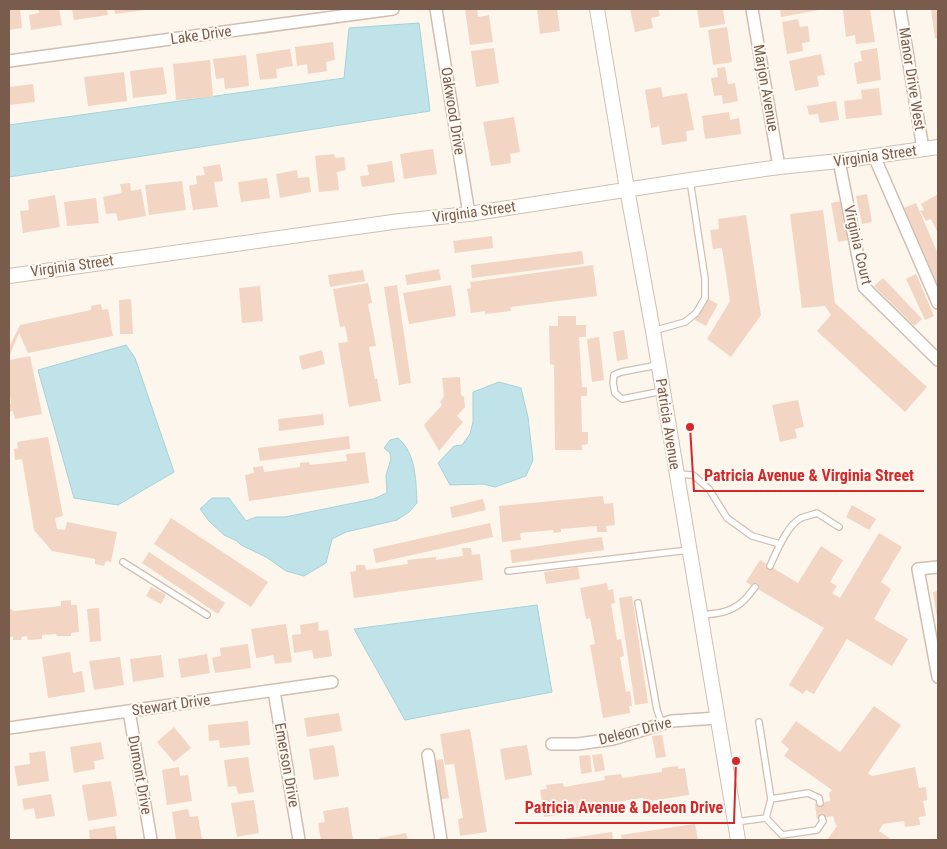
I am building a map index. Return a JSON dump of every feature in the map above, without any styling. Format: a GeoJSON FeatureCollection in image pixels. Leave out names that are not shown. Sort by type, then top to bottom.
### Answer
{"type":"FeatureCollection","features":[{"type":"Feature","properties":{"kind":"street","name":"Lake Drive"},"geometry":{"type":"LineString","coordinates":[[9,61],[393,9]]}},
{"type":"Feature","properties":{"kind":"street","name":"Oakwood Drive"},"geometry":{"type":"LineString","coordinates":[[436,9],[469,214]]}},
{"type":"Feature","properties":{"kind":"street","name":"Patricia Avenue"},"geometry":{"type":"LineString","coordinates":[[598,9],[626,189],[653,331],[738,840]]}},
{"type":"Feature","properties":{"kind":"street","name":"Marjon Avenue"},"geometry":{"type":"LineString","coordinates":[[752,9],[779,167]]}},
{"type":"Feature","properties":{"kind":"street","name":"Manor Drive West"},"geometry":{"type":"LineString","coordinates":[[900,9],[923,149]]}},
{"type":"Feature","properties":{"kind":"street","name":"Virginia Street"},"geometry":{"type":"LineString","coordinates":[[9,276],[390,223],[469,214],[779,167],[839,161],[938,147]]}},
{"type":"Feature","properties":{"kind":"street"},"geometry":{"type":"LineString","coordinates":[[874,156],[938,303]]}},
{"type":"Feature","properties":{"kind":"street","name":"Virginia Court"},"geometry":{"type":"LineString","coordinates":[[839,161],[864,287],[938,360]]}},
{"type":"Feature","properties":{"kind":"street"},"geometry":{"type":"LineString","coordinates":[[938,567],[918,569],[938,678]]}},
{"type":"Feature","properties":{"kind":"street","name":"Stewart Drive"},"geometry":{"type":"LineString","coordinates":[[9,728],[332,682]]}},
{"type":"Feature","properties":{"kind":"street","name":"Emerson Drive"},"geometry":{"type":"LineString","coordinates":[[274,691],[299,840]]}},
{"type":"Feature","properties":{"kind":"street","name":"Dumont Drive"},"geometry":{"type":"LineString","coordinates":[[129,711],[151,840]]}},
{"type":"Feature","properties":{"kind":"street","name":"Deleon Drive"},"geometry":{"type":"LineString","coordinates":[[552,744],[578,744],[613,739],[672,721],[718,718]]}},
{"type":"Feature","properties":{"kind":"street"},"geometry":{"type":"LineString","coordinates":[[428,755],[441,840]]}},
{"type":"Feature","properties":{"kind":"lane"},"geometry":{"type":"LineString","coordinates":[[653,331],[685,322],[696,313],[705,298],[705,278],[690,180]]}},
{"type":"Feature","properties":{"kind":"lane"},"geometry":{"type":"LineString","coordinates":[[658,365],[621,372],[614,376],[612,383],[615,393],[622,399],[663,391]]}},
{"type":"Feature","properties":{"kind":"lane"},"geometry":{"type":"LineString","coordinates":[[676,474],[693,474],[709,489],[728,518],[752,536],[780,544]]}},
{"type":"Feature","properties":{"kind":"lane"},"geometry":{"type":"LineString","coordinates":[[770,566],[780,544],[794,524],[800,519],[816,513],[839,527]]}},
{"type":"Feature","properties":{"kind":"lane"},"geometry":{"type":"LineString","coordinates":[[508,571],[689,550]]}},
{"type":"Feature","properties":{"kind":"lane"},"geometry":{"type":"LineString","coordinates":[[123,562],[207,615]]}},
{"type":"Feature","properties":{"kind":"lane"},"geometry":{"type":"LineString","coordinates":[[700,616],[732,610],[742,603],[756,587]]}},
{"type":"Feature","properties":{"kind":"lane"},"geometry":{"type":"LineString","coordinates":[[638,603],[662,724]]}},
{"type":"Feature","properties":{"kind":"lane"},"geometry":{"type":"LineString","coordinates":[[759,722],[771,799],[766,818]]}},
{"type":"Feature","properties":{"kind":"lane"},"geometry":{"type":"LineString","coordinates":[[771,799],[808,793],[819,798],[820,803]]}},
{"type":"Feature","properties":{"kind":"lane"},"geometry":{"type":"LineString","coordinates":[[735,822],[766,818]]}},
{"type":"Feature","properties":{"kind":"lane"},"geometry":{"type":"LineString","coordinates":[[766,818],[782,835],[816,830],[823,821],[822,818]]}},
{"type":"Feature","properties":{"kind":"water"},"geometry":{"type":"Polygon","coordinates":[[[419,23],[430,111],[9,177],[9,125],[344,78],[349,28],[419,23]]]}},
{"type":"Feature","properties":{"kind":"water"},"geometry":{"type":"Polygon","coordinates":[[[126,345],[135,358],[174,472],[118,505],[74,498],[38,370],[126,345]]]}},
{"type":"Feature","properties":{"kind":"water"},"geometry":{"type":"Polygon","coordinates":[[[499,382],[521,388],[528,417],[533,460],[526,476],[495,487],[483,484],[450,485],[438,463],[454,446],[462,445],[470,434],[473,422],[473,392],[499,382]]]}},
{"type":"Feature","properties":{"kind":"water"},"geometry":{"type":"Polygon","coordinates":[[[398,438],[404,444],[412,459],[417,503],[409,512],[397,520],[346,532],[332,539],[326,563],[304,576],[286,571],[266,557],[224,535],[209,521],[200,509],[212,498],[229,498],[246,521],[256,517],[285,517],[373,499],[387,493],[386,475],[391,459],[390,453],[384,448],[390,440],[398,438]]]}},
{"type":"Feature","properties":{"kind":"water"},"geometry":{"type":"Polygon","coordinates":[[[537,605],[552,692],[405,720],[354,629],[537,605]]]}},
{"type":"Feature","properties":{"kind":"building"},"geometry":{"type":"Polygon","coordinates":[[[9,9],[20,9],[22,28],[9,30],[9,9]]]}},
{"type":"Feature","properties":{"kind":"building"},"geometry":{"type":"Polygon","coordinates":[[[38,9],[59,9],[62,25],[31,30],[29,15],[39,13],[38,9]]]}},
{"type":"Feature","properties":{"kind":"building"},"geometry":{"type":"Polygon","coordinates":[[[72,9],[107,9],[108,15],[74,20],[72,9]]]}},
{"type":"Feature","properties":{"kind":"building"},"geometry":{"type":"Polygon","coordinates":[[[114,9],[146,9],[146,10],[115,14],[114,9]]]}},
{"type":"Feature","properties":{"kind":"building"},"geometry":{"type":"Polygon","coordinates":[[[465,9],[477,9],[478,17],[489,15],[493,42],[470,45],[465,9]]]}},
{"type":"Feature","properties":{"kind":"building"},"geometry":{"type":"Polygon","coordinates":[[[537,9],[557,9],[560,31],[540,34],[537,9]]]}},
{"type":"Feature","properties":{"kind":"building"},"geometry":{"type":"Polygon","coordinates":[[[630,9],[658,9],[660,16],[651,18],[653,28],[635,32],[630,9]]]}},
{"type":"Feature","properties":{"kind":"building"},"geometry":{"type":"Polygon","coordinates":[[[697,9],[723,9],[725,24],[700,28],[697,9]]]}},
{"type":"Feature","properties":{"kind":"building"},"geometry":{"type":"Polygon","coordinates":[[[780,9],[819,9],[819,10],[781,17],[780,9]]]}},
{"type":"Feature","properties":{"kind":"building"},"geometry":{"type":"Polygon","coordinates":[[[870,9],[875,42],[856,44],[855,35],[846,37],[843,10],[870,9]]]}},
{"type":"Feature","properties":{"kind":"building"},"geometry":{"type":"Polygon","coordinates":[[[931,9],[938,9],[938,38],[935,38],[931,9]]]}},
{"type":"Feature","properties":{"kind":"building"},"geometry":{"type":"Polygon","coordinates":[[[798,19],[800,27],[808,26],[810,42],[802,43],[803,51],[787,54],[782,22],[798,19]]]}},
{"type":"Feature","properties":{"kind":"building"},"geometry":{"type":"Polygon","coordinates":[[[727,27],[732,62],[713,65],[708,30],[727,27]]]}},
{"type":"Feature","properties":{"kind":"building"},"geometry":{"type":"Polygon","coordinates":[[[333,42],[335,60],[326,62],[327,71],[308,74],[307,64],[297,66],[295,47],[333,42]]]}},
{"type":"Feature","properties":{"kind":"building"},"geometry":{"type":"Polygon","coordinates":[[[494,48],[499,83],[476,87],[471,51],[494,48]]]}},
{"type":"Feature","properties":{"kind":"building"},"geometry":{"type":"Polygon","coordinates":[[[877,48],[881,80],[857,84],[854,63],[862,61],[860,51],[877,48]]]}},
{"type":"Feature","properties":{"kind":"building"},"geometry":{"type":"Polygon","coordinates":[[[290,49],[293,66],[276,69],[277,78],[260,80],[256,54],[290,49]]]}},
{"type":"Feature","properties":{"kind":"building"},"geometry":{"type":"Polygon","coordinates":[[[821,54],[825,75],[817,76],[819,86],[795,91],[789,61],[821,54]]]}},
{"type":"Feature","properties":{"kind":"building"},"geometry":{"type":"Polygon","coordinates":[[[246,55],[249,86],[225,89],[224,78],[216,79],[213,59],[246,55]]]}},
{"type":"Feature","properties":{"kind":"building"},"geometry":{"type":"Polygon","coordinates":[[[210,60],[213,97],[176,100],[173,64],[210,60]]]}},
{"type":"Feature","properties":{"kind":"building"},"geometry":{"type":"Polygon","coordinates":[[[163,67],[167,94],[133,98],[130,71],[163,67]]]}},
{"type":"Feature","properties":{"kind":"building"},"geometry":{"type":"Polygon","coordinates":[[[725,67],[728,84],[735,83],[738,101],[723,104],[722,95],[714,96],[711,78],[718,77],[717,68],[725,67]]]}},
{"type":"Feature","properties":{"kind":"building"},"geometry":{"type":"Polygon","coordinates":[[[124,72],[127,101],[88,106],[84,77],[124,72]]]}},
{"type":"Feature","properties":{"kind":"building"},"geometry":{"type":"Polygon","coordinates":[[[33,84],[35,102],[9,105],[9,87],[33,84]]]}},
{"type":"Feature","properties":{"kind":"building"},"geometry":{"type":"Polygon","coordinates":[[[661,87],[663,97],[687,93],[694,130],[686,131],[687,141],[662,145],[659,126],[651,128],[645,90],[661,87]]]}},
{"type":"Feature","properties":{"kind":"building"},"geometry":{"type":"Polygon","coordinates":[[[879,88],[882,115],[846,119],[844,101],[862,99],[861,90],[879,88]]]}},
{"type":"Feature","properties":{"kind":"building"},"geometry":{"type":"Polygon","coordinates":[[[836,101],[839,120],[820,123],[818,114],[809,115],[807,106],[836,101]]]}},
{"type":"Feature","properties":{"kind":"building"},"geometry":{"type":"Polygon","coordinates":[[[729,112],[730,120],[739,118],[741,134],[705,139],[702,116],[729,112]]]}},
{"type":"Feature","properties":{"kind":"building"},"geometry":{"type":"Polygon","coordinates":[[[514,117],[520,152],[510,154],[511,163],[491,166],[483,122],[514,117]]]}},
{"type":"Feature","properties":{"kind":"building"},"geometry":{"type":"Polygon","coordinates":[[[433,149],[437,174],[404,179],[400,154],[433,149]]]}},
{"type":"Feature","properties":{"kind":"building"},"geometry":{"type":"Polygon","coordinates":[[[334,154],[335,158],[344,157],[346,170],[337,172],[339,190],[319,192],[315,156],[334,154]]]}},
{"type":"Feature","properties":{"kind":"building"},"geometry":{"type":"Polygon","coordinates":[[[392,161],[395,182],[362,187],[360,176],[369,175],[367,165],[392,161]]]}},
{"type":"Feature","properties":{"kind":"building"},"geometry":{"type":"Polygon","coordinates":[[[220,164],[223,181],[214,182],[218,207],[193,210],[189,186],[197,184],[196,176],[205,175],[203,167],[220,164]]]}},
{"type":"Feature","properties":{"kind":"building"},"geometry":{"type":"Polygon","coordinates":[[[297,170],[298,178],[309,177],[311,192],[280,198],[276,174],[297,170]]]}},
{"type":"Feature","properties":{"kind":"building"},"geometry":{"type":"Polygon","coordinates":[[[267,178],[270,198],[241,202],[238,182],[267,178]]]}},
{"type":"Feature","properties":{"kind":"building"},"geometry":{"type":"Polygon","coordinates":[[[182,181],[186,210],[149,215],[145,185],[182,181]]]}},
{"type":"Feature","properties":{"kind":"building"},"geometry":{"type":"Polygon","coordinates":[[[130,183],[131,191],[141,189],[146,216],[118,221],[116,213],[106,214],[103,197],[122,193],[120,184],[130,183]]]}},
{"type":"Feature","properties":{"kind":"building"},"geometry":{"type":"Polygon","coordinates":[[[867,194],[872,222],[862,224],[856,196],[867,194]]]}},
{"type":"Feature","properties":{"kind":"building"},"geometry":{"type":"Polygon","coordinates":[[[938,194],[938,233],[931,219],[926,221],[920,211],[924,210],[921,204],[938,194]]]}},
{"type":"Feature","properties":{"kind":"building"},"geometry":{"type":"Polygon","coordinates":[[[55,195],[60,227],[23,233],[20,211],[29,210],[28,200],[55,195]]]}},
{"type":"Feature","properties":{"kind":"building"},"geometry":{"type":"Polygon","coordinates":[[[96,198],[99,223],[67,226],[64,202],[96,198]]]}},
{"type":"Feature","properties":{"kind":"building"},"geometry":{"type":"Polygon","coordinates":[[[842,201],[849,240],[838,242],[831,203],[842,201]]]}},
{"type":"Feature","properties":{"kind":"building"},"geometry":{"type":"Polygon","coordinates":[[[916,203],[938,254],[938,286],[904,208],[916,203]]]}},
{"type":"Feature","properties":{"kind":"building"},"geometry":{"type":"Polygon","coordinates":[[[823,210],[835,303],[927,387],[905,412],[817,331],[831,315],[825,306],[802,308],[790,214],[823,210]]]}},
{"type":"Feature","properties":{"kind":"building"},"geometry":{"type":"Polygon","coordinates":[[[746,215],[761,315],[731,357],[707,339],[730,301],[722,248],[713,249],[710,230],[719,229],[718,219],[746,215]]]}},
{"type":"Feature","properties":{"kind":"building"},"geometry":{"type":"Polygon","coordinates":[[[492,236],[493,248],[455,253],[453,241],[492,236]]]}},
{"type":"Feature","properties":{"kind":"building"},"geometry":{"type":"Polygon","coordinates":[[[582,251],[584,264],[472,278],[471,265],[582,251]]]}},
{"type":"Feature","properties":{"kind":"building"},"geometry":{"type":"Polygon","coordinates":[[[593,265],[597,296],[510,307],[511,311],[485,314],[485,311],[471,313],[467,289],[471,288],[470,282],[593,265]]]}},
{"type":"Feature","properties":{"kind":"building"},"geometry":{"type":"Polygon","coordinates":[[[439,269],[441,280],[407,285],[405,275],[439,269]]]}},
{"type":"Feature","properties":{"kind":"building"},"geometry":{"type":"Polygon","coordinates":[[[363,270],[365,281],[330,287],[328,275],[363,270]]]}},
{"type":"Feature","properties":{"kind":"building"},"geometry":{"type":"Polygon","coordinates":[[[916,274],[934,316],[925,320],[906,279],[916,274]]]}},
{"type":"Feature","properties":{"kind":"building"},"geometry":{"type":"Polygon","coordinates":[[[883,278],[922,319],[914,326],[874,286],[883,278]]]}},
{"type":"Feature","properties":{"kind":"building"},"geometry":{"type":"Polygon","coordinates":[[[368,283],[372,303],[368,304],[376,346],[369,347],[381,401],[349,407],[338,343],[348,342],[345,326],[340,327],[333,289],[368,283]]]}},
{"type":"Feature","properties":{"kind":"building"},"geometry":{"type":"Polygon","coordinates":[[[397,285],[411,383],[399,385],[384,287],[397,285]]]}},
{"type":"Feature","properties":{"kind":"building"},"geometry":{"type":"Polygon","coordinates":[[[451,285],[456,316],[409,324],[403,293],[451,285]]]}},
{"type":"Feature","properties":{"kind":"building"},"geometry":{"type":"Polygon","coordinates":[[[260,286],[263,321],[242,323],[239,288],[260,286]]]}},
{"type":"Feature","properties":{"kind":"building"},"geometry":{"type":"Polygon","coordinates":[[[131,299],[133,334],[120,334],[119,300],[131,299]]]}},
{"type":"Feature","properties":{"kind":"building"},"geometry":{"type":"Polygon","coordinates":[[[708,299],[718,304],[706,326],[695,320],[708,299]]]}},
{"type":"Feature","properties":{"kind":"building"},"geometry":{"type":"Polygon","coordinates":[[[101,304],[102,310],[108,309],[113,336],[28,353],[19,333],[9,357],[9,347],[20,325],[91,310],[91,306],[101,304]]]}},
{"type":"Feature","properties":{"kind":"building"},"geometry":{"type":"Polygon","coordinates":[[[558,316],[576,316],[576,325],[586,325],[586,337],[579,337],[582,387],[587,387],[587,396],[581,396],[582,432],[588,432],[588,444],[582,445],[582,450],[555,450],[554,365],[550,364],[549,326],[558,326],[558,316]]]}},
{"type":"Feature","properties":{"kind":"building"},"geometry":{"type":"Polygon","coordinates":[[[624,330],[628,359],[617,361],[613,332],[624,330]]]}},
{"type":"Feature","properties":{"kind":"building"},"geometry":{"type":"Polygon","coordinates":[[[599,337],[604,380],[592,382],[587,339],[599,337]]]}},
{"type":"Feature","properties":{"kind":"building"},"geometry":{"type":"Polygon","coordinates":[[[322,350],[325,364],[302,370],[299,356],[322,350]]]}},
{"type":"Feature","properties":{"kind":"building"},"geometry":{"type":"Polygon","coordinates":[[[30,356],[42,414],[15,419],[13,411],[9,412],[9,404],[11,403],[9,360],[30,356]]]}},
{"type":"Feature","properties":{"kind":"building"},"geometry":{"type":"Polygon","coordinates":[[[460,377],[461,395],[464,397],[465,407],[457,416],[463,422],[439,451],[424,425],[442,405],[440,402],[444,396],[442,378],[460,377]]]}},
{"type":"Feature","properties":{"kind":"building"},"geometry":{"type":"Polygon","coordinates":[[[798,400],[804,427],[795,429],[797,438],[780,442],[772,405],[798,400]]]}},
{"type":"Feature","properties":{"kind":"building"},"geometry":{"type":"Polygon","coordinates":[[[323,414],[324,425],[279,431],[278,419],[323,414]]]}},
{"type":"Feature","properties":{"kind":"building"},"geometry":{"type":"Polygon","coordinates":[[[349,436],[350,449],[260,461],[258,448],[349,436]]]}},
{"type":"Feature","properties":{"kind":"building"},"geometry":{"type":"Polygon","coordinates":[[[48,437],[63,516],[55,518],[57,529],[65,530],[67,522],[117,532],[111,562],[106,561],[104,566],[95,564],[95,559],[52,551],[34,530],[22,459],[15,460],[14,449],[18,448],[17,442],[48,437]]]}},
{"type":"Feature","properties":{"kind":"building"},"geometry":{"type":"Polygon","coordinates":[[[365,452],[369,483],[249,501],[245,475],[254,473],[253,467],[263,466],[264,472],[300,467],[300,463],[309,462],[310,465],[347,461],[346,454],[365,452]]]}},
{"type":"Feature","properties":{"kind":"building"},"geometry":{"type":"Polygon","coordinates":[[[603,496],[604,504],[613,503],[615,525],[606,526],[607,532],[597,532],[597,526],[561,529],[561,532],[554,533],[553,530],[520,533],[521,540],[502,542],[499,506],[603,496]]]}},
{"type":"Feature","properties":{"kind":"building"},"geometry":{"type":"Polygon","coordinates":[[[483,499],[486,510],[452,518],[450,507],[483,499]]]}},
{"type":"Feature","properties":{"kind":"building"},"geometry":{"type":"Polygon","coordinates":[[[852,505],[876,519],[869,530],[846,517],[852,505]]]}},
{"type":"Feature","properties":{"kind":"building"},"geometry":{"type":"Polygon","coordinates":[[[171,518],[268,582],[251,607],[154,544],[171,518]]]}},
{"type":"Feature","properties":{"kind":"building"},"geometry":{"type":"Polygon","coordinates":[[[490,523],[493,537],[376,563],[373,549],[490,523]]]}},
{"type":"Feature","properties":{"kind":"building"},"geometry":{"type":"Polygon","coordinates":[[[879,533],[902,547],[881,582],[891,589],[874,619],[908,639],[892,666],[847,639],[814,694],[806,690],[803,694],[789,685],[824,628],[746,582],[760,560],[798,583],[821,546],[843,560],[830,582],[837,586],[832,593],[840,598],[879,533]]]}},
{"type":"Feature","properties":{"kind":"building"},"geometry":{"type":"Polygon","coordinates":[[[602,537],[604,550],[512,563],[510,550],[602,537]]]}},
{"type":"Feature","properties":{"kind":"building"},"geometry":{"type":"Polygon","coordinates":[[[462,548],[471,548],[472,555],[480,554],[483,580],[354,598],[350,572],[356,571],[356,565],[365,565],[366,570],[408,564],[407,560],[436,557],[436,560],[463,556],[462,548]]]}},
{"type":"Feature","properties":{"kind":"building"},"geometry":{"type":"Polygon","coordinates":[[[149,552],[225,603],[218,614],[142,563],[149,552]]]}},
{"type":"Feature","properties":{"kind":"building"},"geometry":{"type":"Polygon","coordinates":[[[578,567],[580,579],[546,584],[544,572],[578,567]]]}},
{"type":"Feature","properties":{"kind":"building"},"geometry":{"type":"Polygon","coordinates":[[[607,583],[608,590],[613,589],[615,603],[611,604],[617,640],[621,639],[624,656],[620,657],[626,692],[630,691],[632,706],[629,706],[630,713],[603,718],[590,645],[595,644],[590,618],[586,619],[580,588],[607,583]]]}},
{"type":"Feature","properties":{"kind":"building"},"geometry":{"type":"Polygon","coordinates":[[[151,587],[166,595],[161,604],[146,596],[151,587]]]}},
{"type":"Feature","properties":{"kind":"building"},"geometry":{"type":"Polygon","coordinates":[[[938,591],[938,618],[937,618],[933,592],[938,591]]]}},
{"type":"Feature","properties":{"kind":"building"},"geometry":{"type":"Polygon","coordinates":[[[632,596],[648,703],[635,705],[619,598],[632,596]]]}},
{"type":"Feature","properties":{"kind":"building"},"geometry":{"type":"Polygon","coordinates":[[[71,600],[71,605],[77,605],[79,632],[71,633],[71,636],[42,635],[42,639],[28,640],[27,636],[22,637],[21,640],[13,640],[13,637],[9,637],[9,608],[14,611],[61,606],[61,601],[71,600]]]}},
{"type":"Feature","properties":{"kind":"building"},"geometry":{"type":"Polygon","coordinates":[[[99,608],[101,641],[90,642],[87,609],[99,608]]]}},
{"type":"Feature","properties":{"kind":"building"},"geometry":{"type":"Polygon","coordinates":[[[318,622],[319,631],[328,630],[332,656],[314,659],[312,650],[294,653],[292,635],[301,634],[300,625],[318,622]]]}},
{"type":"Feature","properties":{"kind":"building"},"geometry":{"type":"Polygon","coordinates":[[[286,624],[292,662],[275,664],[273,655],[256,658],[251,629],[286,624]]]}},
{"type":"Feature","properties":{"kind":"building"},"geometry":{"type":"Polygon","coordinates":[[[248,644],[251,668],[215,673],[212,658],[221,656],[220,648],[248,644]]]}},
{"type":"Feature","properties":{"kind":"building"},"geometry":{"type":"Polygon","coordinates":[[[70,652],[73,673],[82,671],[85,692],[48,698],[42,657],[70,652]]]}},
{"type":"Feature","properties":{"kind":"building"},"geometry":{"type":"Polygon","coordinates":[[[207,654],[210,673],[181,678],[178,659],[207,654]]]}},
{"type":"Feature","properties":{"kind":"building"},"geometry":{"type":"Polygon","coordinates":[[[161,655],[164,677],[133,682],[130,659],[161,655]]]}},
{"type":"Feature","properties":{"kind":"building"},"geometry":{"type":"Polygon","coordinates":[[[120,657],[124,685],[94,690],[89,661],[120,657]]]}},
{"type":"Feature","properties":{"kind":"building"},"geometry":{"type":"Polygon","coordinates":[[[874,706],[901,725],[868,773],[872,776],[915,767],[919,788],[926,787],[927,800],[923,801],[926,816],[919,817],[920,825],[905,827],[904,821],[883,824],[879,831],[892,840],[827,840],[837,826],[833,816],[817,819],[815,804],[830,801],[829,793],[832,790],[784,756],[789,749],[781,742],[796,721],[840,752],[874,706]]]}},
{"type":"Feature","properties":{"kind":"building"},"geometry":{"type":"Polygon","coordinates":[[[339,713],[342,731],[307,737],[304,718],[339,713]]]}},
{"type":"Feature","properties":{"kind":"building"},"geometry":{"type":"Polygon","coordinates":[[[248,721],[250,745],[220,748],[219,740],[209,741],[208,725],[248,721]]]}},
{"type":"Feature","properties":{"kind":"building"},"geometry":{"type":"Polygon","coordinates":[[[174,727],[191,748],[174,762],[157,742],[174,727]]]}},
{"type":"Feature","properties":{"kind":"building"},"geometry":{"type":"Polygon","coordinates":[[[470,729],[487,832],[460,836],[458,819],[463,818],[454,764],[445,765],[440,734],[470,729]]]}},
{"type":"Feature","properties":{"kind":"building"},"geometry":{"type":"Polygon","coordinates":[[[662,735],[666,757],[656,758],[652,736],[662,735]]]}},
{"type":"Feature","properties":{"kind":"building"},"geometry":{"type":"Polygon","coordinates":[[[101,742],[104,759],[94,761],[95,769],[74,773],[70,747],[101,742]]]}},
{"type":"Feature","properties":{"kind":"building"},"geometry":{"type":"Polygon","coordinates":[[[334,745],[339,776],[314,780],[309,749],[334,745]]]}},
{"type":"Feature","properties":{"kind":"building"},"geometry":{"type":"Polygon","coordinates":[[[527,745],[532,775],[505,780],[500,749],[527,745]]]}},
{"type":"Feature","properties":{"kind":"building"},"geometry":{"type":"Polygon","coordinates":[[[45,751],[49,781],[18,786],[14,766],[30,764],[29,753],[45,751]]]}},
{"type":"Feature","properties":{"kind":"building"},"geometry":{"type":"Polygon","coordinates":[[[602,754],[605,770],[595,772],[592,755],[602,754]]]}},
{"type":"Feature","properties":{"kind":"building"},"geometry":{"type":"Polygon","coordinates":[[[590,755],[592,772],[581,774],[579,756],[590,755]]]}},
{"type":"Feature","properties":{"kind":"building"},"geometry":{"type":"Polygon","coordinates":[[[248,757],[254,792],[238,794],[236,786],[228,787],[224,760],[248,757]]]}},
{"type":"Feature","properties":{"kind":"building"},"geometry":{"type":"Polygon","coordinates":[[[443,759],[449,798],[438,800],[431,761],[443,759]]]}},
{"type":"Feature","properties":{"kind":"building"},"geometry":{"type":"Polygon","coordinates":[[[678,766],[678,769],[685,768],[689,795],[644,802],[643,798],[603,804],[604,808],[544,817],[540,790],[547,789],[546,785],[563,783],[564,787],[605,780],[604,776],[621,774],[622,778],[662,772],[662,768],[678,766]]]}},
{"type":"Feature","properties":{"kind":"building"},"geometry":{"type":"Polygon","coordinates":[[[179,767],[180,776],[188,775],[192,801],[167,805],[162,770],[179,767]]]}},
{"type":"Feature","properties":{"kind":"building"},"geometry":{"type":"Polygon","coordinates":[[[111,781],[117,816],[88,821],[82,785],[111,781]]]}},
{"type":"Feature","properties":{"kind":"building"},"geometry":{"type":"Polygon","coordinates":[[[51,794],[55,816],[36,819],[34,808],[24,810],[22,799],[51,794]]]}},
{"type":"Feature","properties":{"kind":"building"},"geometry":{"type":"Polygon","coordinates":[[[254,800],[259,833],[237,837],[231,803],[254,800]]]}},
{"type":"Feature","properties":{"kind":"building"},"geometry":{"type":"Polygon","coordinates":[[[348,807],[353,840],[321,840],[318,823],[325,822],[323,811],[348,807]]]}},
{"type":"Feature","properties":{"kind":"building"},"geometry":{"type":"Polygon","coordinates":[[[188,809],[190,817],[198,816],[202,840],[176,840],[172,812],[188,809]]]}},
{"type":"Feature","properties":{"kind":"building"},"geometry":{"type":"Polygon","coordinates":[[[695,824],[698,840],[622,840],[621,835],[695,824]]]}},
{"type":"Feature","properties":{"kind":"building"},"geometry":{"type":"Polygon","coordinates":[[[115,826],[117,840],[90,840],[89,830],[115,826]]]}},
{"type":"Feature","properties":{"kind":"building"},"geometry":{"type":"Polygon","coordinates":[[[612,832],[613,840],[564,840],[564,839],[612,832]]]}},
{"type":"Feature","properties":{"kind":"building"},"geometry":{"type":"Polygon","coordinates":[[[406,833],[408,840],[380,840],[379,838],[406,833]]]}},
{"type":"Feature","properties":{"kind":"place","name":"Patricia Avenue & Virginia Street"},"geometry":{"type":"Point","coordinates":[690,427]}},
{"type":"Feature","properties":{"kind":"place","name":"Patricia Avenue & Deleon Drive"},"geometry":{"type":"Point","coordinates":[736,761]}}]}
